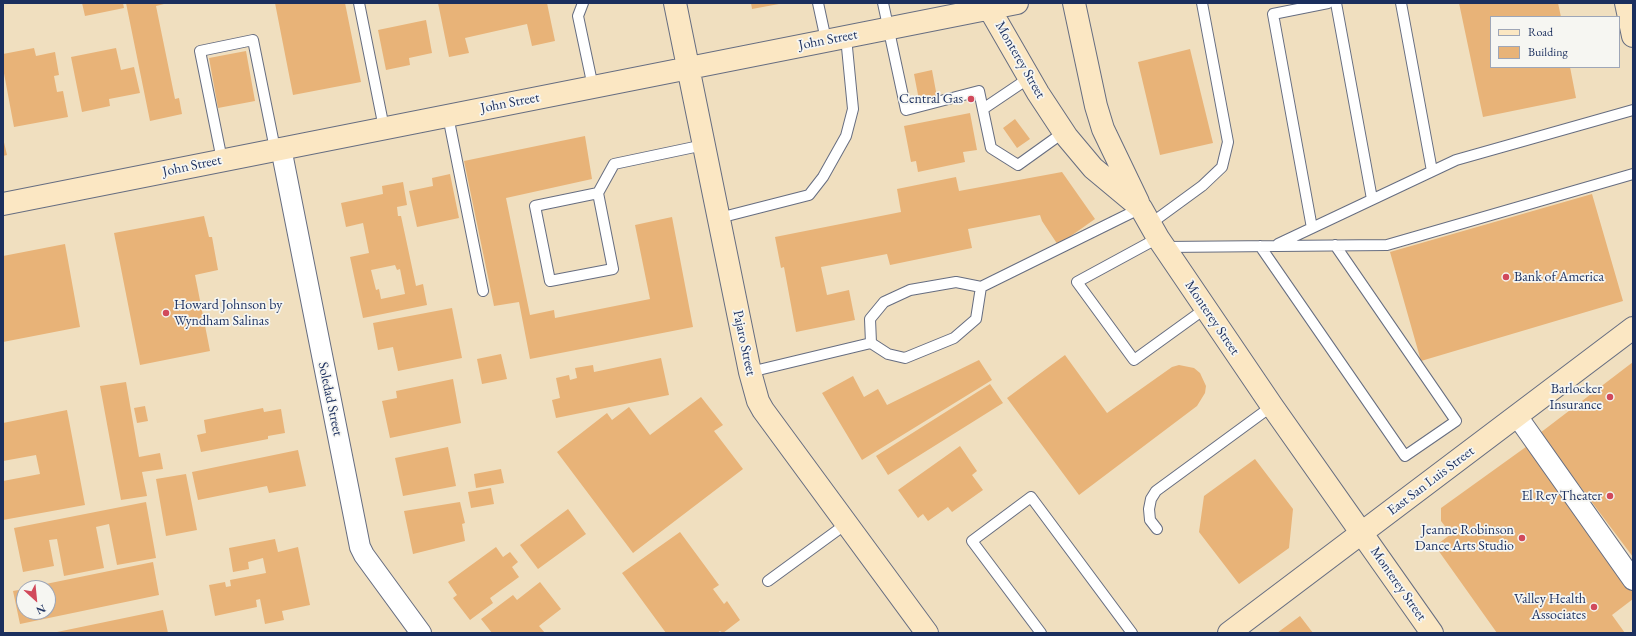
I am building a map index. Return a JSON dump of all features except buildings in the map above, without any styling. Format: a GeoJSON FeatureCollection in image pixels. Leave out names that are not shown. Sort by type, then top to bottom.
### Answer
{"type":"FeatureCollection","features":[{"type":"Feature","properties":{"kind":"main road","name":"Pajaro Street"},"geometry":{"type":"LineString","coordinates":[[675,3],[754,390],[763,410],[927,633]]}},
{"type":"Feature","properties":{"kind":"main road","name":"John Street"},"geometry":{"type":"LineString","coordinates":[[3,204],[689,69],[887,28],[946,13],[1017,3]]}},
{"type":"Feature","properties":{"kind":"main road"},"geometry":{"type":"LineString","coordinates":[[1074,3],[1101,123],[1153,229]]}},
{"type":"Feature","properties":{"kind":"main road"},"geometry":{"type":"LineString","coordinates":[[1626,3],[1633,36]]}},
{"type":"Feature","properties":{"kind":"main road","name":"Monterey Street"},"geometry":{"type":"LineString","coordinates":[[989,8],[1029,78],[1064,132],[1093,168],[1153,229],[1272,406],[1432,633]]}},
{"type":"Feature","properties":{"kind":"main road","name":"East San Luis Street"},"geometry":{"type":"LineString","coordinates":[[1229,633],[1633,328]]}},
{"type":"Feature","properties":{"kind":"street","name":"Soledad Street"},"geometry":{"type":"LineString","coordinates":[[278,149],[360,547],[364,555],[421,633]]}},
{"type":"Feature","properties":{"kind":"street"},"geometry":{"type":"LineString","coordinates":[[1517,416],[1633,580]]}},
{"type":"Feature","properties":{"kind":"lane"},"geometry":{"type":"LineString","coordinates":[[359,3],[384,128]]}},
{"type":"Feature","properties":{"kind":"lane"},"geometry":{"type":"LineString","coordinates":[[583,3],[578,16],[592,87]]}},
{"type":"Feature","properties":{"kind":"lane"},"geometry":{"type":"LineString","coordinates":[[719,218],[808,195],[823,177],[846,136],[854,109],[836,39],[818,3]]}},
{"type":"Feature","properties":{"kind":"lane"},"geometry":{"type":"LineString","coordinates":[[883,3],[887,28],[906,110],[979,91],[991,148],[1018,166],[1064,132]]}},
{"type":"Feature","properties":{"kind":"lane"},"geometry":{"type":"LineString","coordinates":[[1202,3],[1228,142],[1222,167],[1153,229],[1077,282],[1134,360],[1206,308]]}},
{"type":"Feature","properties":{"kind":"lane"},"geometry":{"type":"LineString","coordinates":[[1312,228],[1273,14],[1328,3]]}},
{"type":"Feature","properties":{"kind":"lane"},"geometry":{"type":"LineString","coordinates":[[1336,3],[1372,200]]}},
{"type":"Feature","properties":{"kind":"lane"},"geometry":{"type":"LineString","coordinates":[[1401,3],[1432,171]]}},
{"type":"Feature","properties":{"kind":"lane"},"geometry":{"type":"LineString","coordinates":[[222,160],[200,51],[254,40],[278,149]]}},
{"type":"Feature","properties":{"kind":"lane"},"geometry":{"type":"LineString","coordinates":[[983,109],[1029,78]]}},
{"type":"Feature","properties":{"kind":"lane"},"geometry":{"type":"LineString","coordinates":[[1274,246],[1456,160],[1633,110]]}},
{"type":"Feature","properties":{"kind":"lane"},"geometry":{"type":"LineString","coordinates":[[448,116],[483,291]]}},
{"type":"Feature","properties":{"kind":"lane"},"geometry":{"type":"LineString","coordinates":[[598,193],[535,206],[550,281],[613,269],[598,193],[614,164],[704,145]]}},
{"type":"Feature","properties":{"kind":"lane"},"geometry":{"type":"LineString","coordinates":[[871,343],[870,320],[884,302],[910,290],[956,282],[981,287],[1153,229],[1260,246],[1387,245],[1633,174]]}},
{"type":"Feature","properties":{"kind":"lane"},"geometry":{"type":"LineString","coordinates":[[1260,246],[1405,456],[1456,421],[1336,245]]}},
{"type":"Feature","properties":{"kind":"lane"},"geometry":{"type":"LineString","coordinates":[[750,372],[871,343],[888,354],[905,358],[954,338],[976,320],[981,287]]}},
{"type":"Feature","properties":{"kind":"lane"},"geometry":{"type":"LineString","coordinates":[[1157,529],[1150,520],[1149,509],[1151,499],[1156,491],[1272,406]]}},
{"type":"Feature","properties":{"kind":"lane"},"geometry":{"type":"LineString","coordinates":[[1041,633],[972,542],[1031,497],[1132,633]]}},
{"type":"Feature","properties":{"kind":"lane"},"geometry":{"type":"LineString","coordinates":[[768,581],[846,524]]}},
{"type":"Feature","properties":{"kind":"place","name":"Central Gas"},"geometry":{"type":"Point","coordinates":[971,99]}},
{"type":"Feature","properties":{"kind":"place","name":"Bank of America"},"geometry":{"type":"Point","coordinates":[1506,277]}},
{"type":"Feature","properties":{"kind":"place","name":"Howard Johnson by Wyndham Salinas"},"geometry":{"type":"Point","coordinates":[166,313]}},
{"type":"Feature","properties":{"kind":"place","name":"Barlocker Insurance"},"geometry":{"type":"Point","coordinates":[1610,397]}},
{"type":"Feature","properties":{"kind":"place","name":"El Rey Theater"},"geometry":{"type":"Point","coordinates":[1610,496]}},
{"type":"Feature","properties":{"kind":"place","name":"Jeanne Robinson Dance Arts Studio"},"geometry":{"type":"Point","coordinates":[1522,538]}},
{"type":"Feature","properties":{"kind":"place","name":"Valley Health Associates"},"geometry":{"type":"Point","coordinates":[1594,607]}}]}
